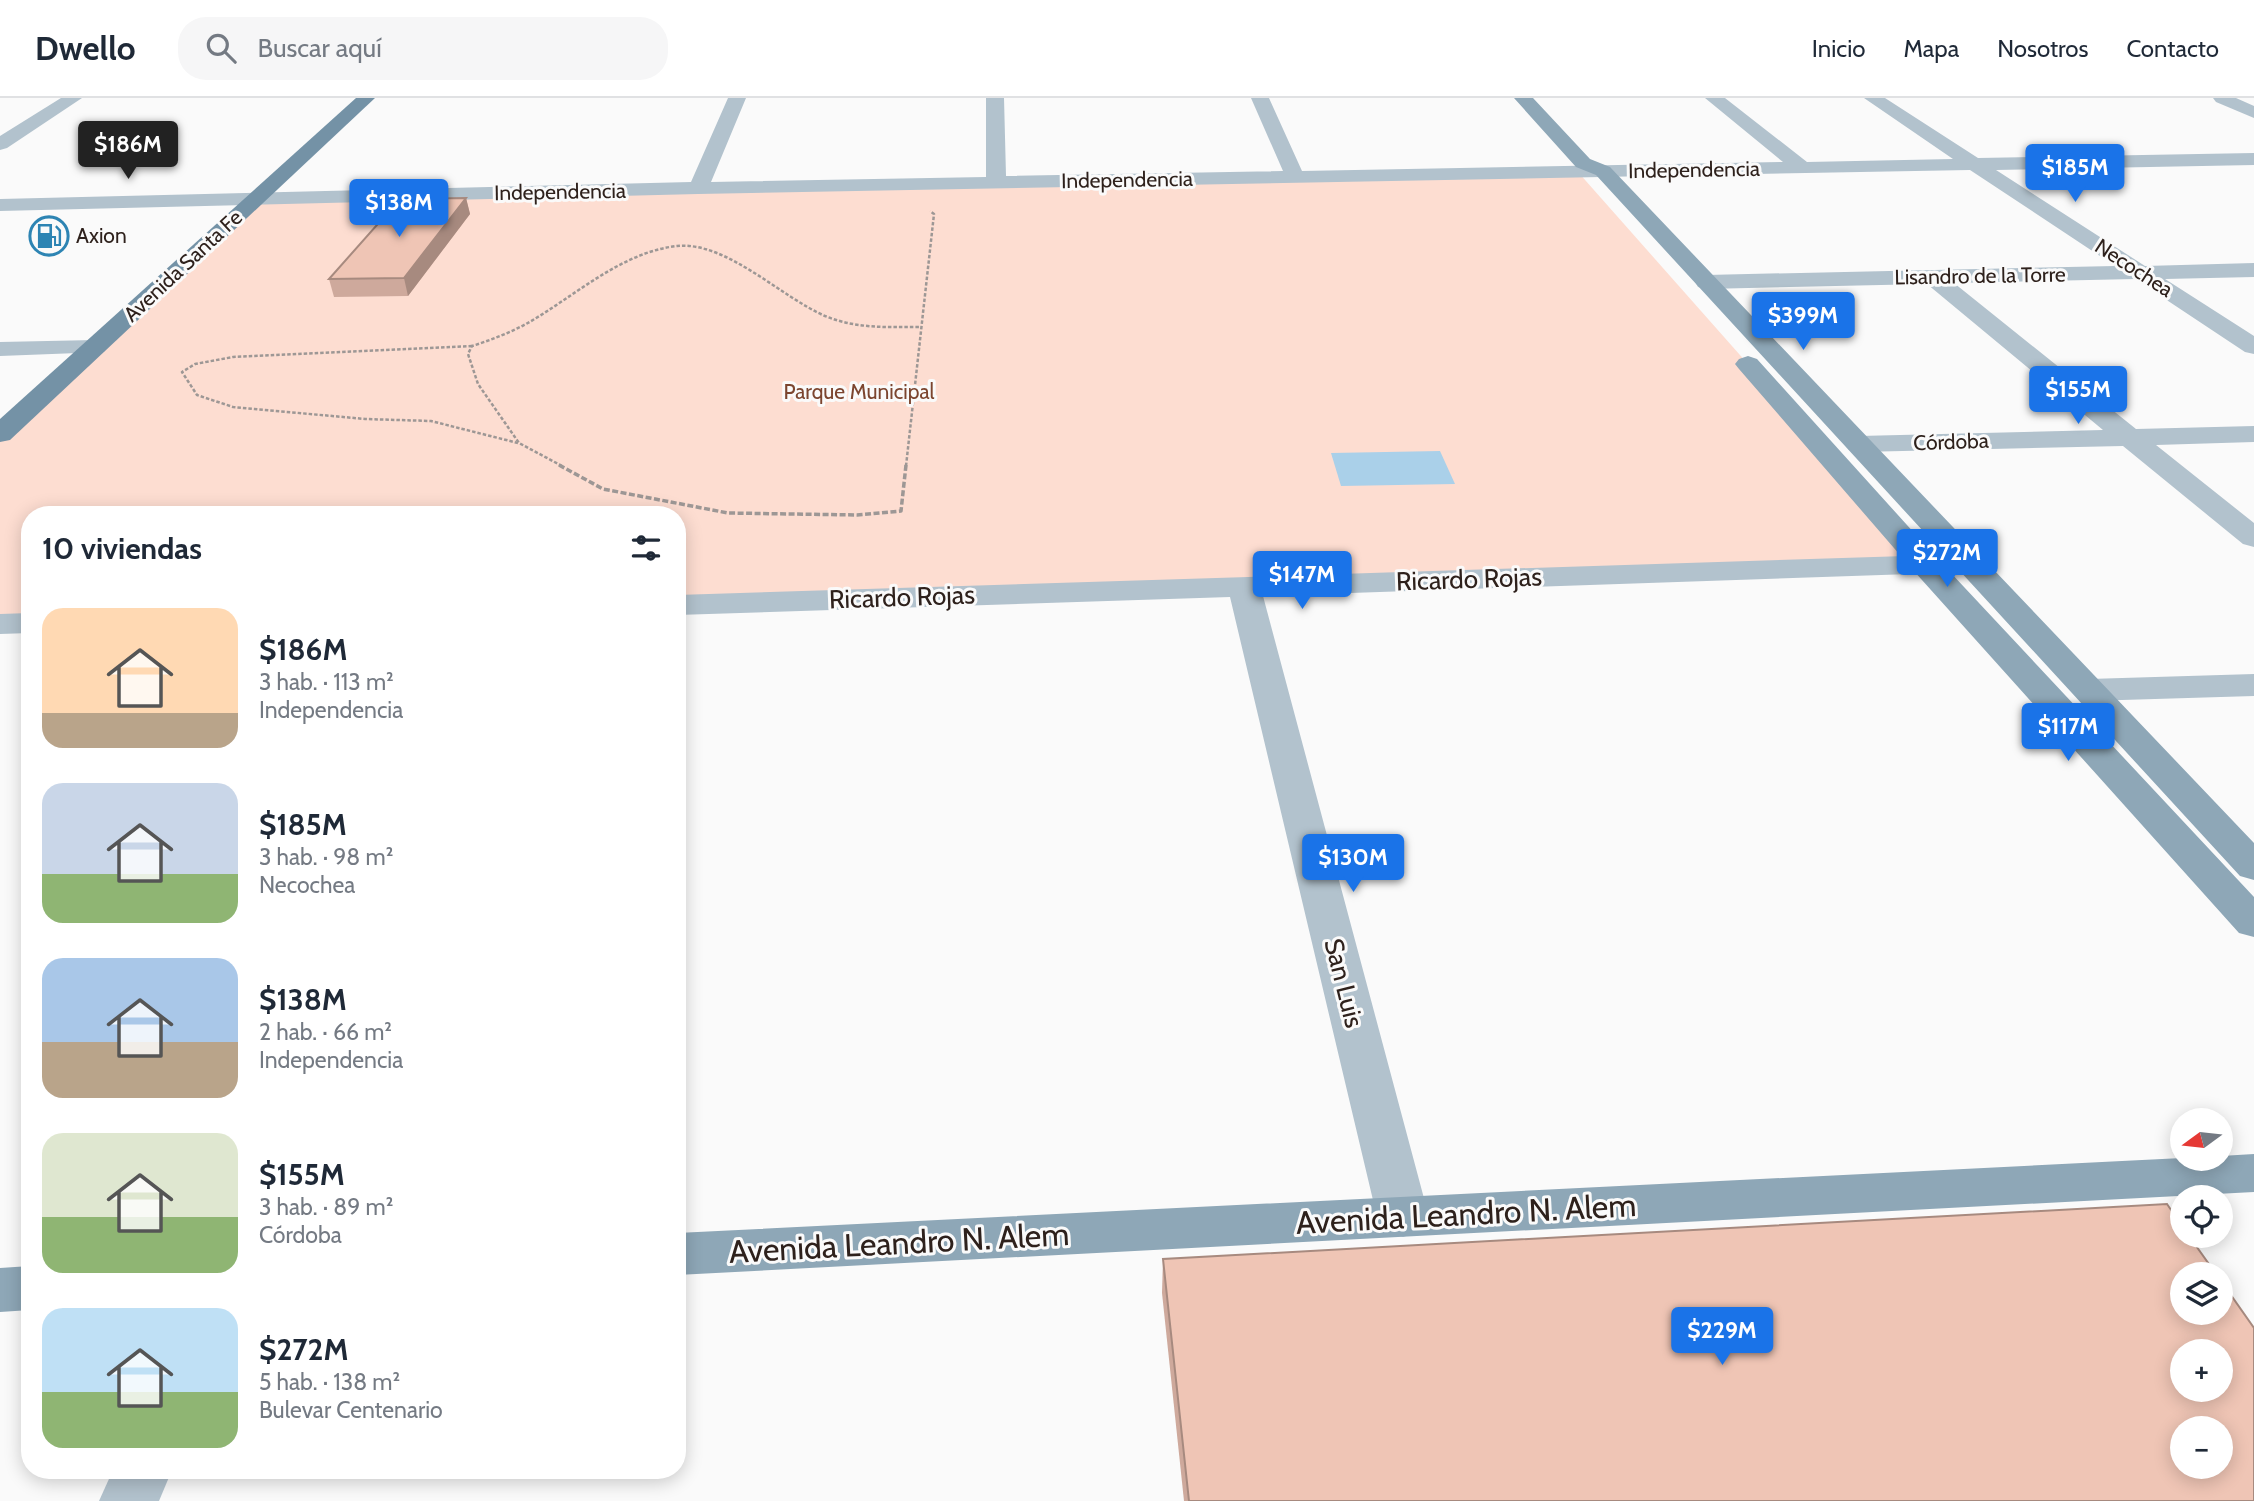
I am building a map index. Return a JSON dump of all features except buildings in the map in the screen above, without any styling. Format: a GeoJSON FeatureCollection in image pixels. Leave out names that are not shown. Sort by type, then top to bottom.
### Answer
{"type":"FeatureCollection","features":[{"type":"Feature","properties":{"kind":"main road","name":"Avenida Santa Fe"},"geometry":{"type":"LineString","coordinates":[[0,434],[366,98]]}},
{"type":"Feature","properties":{"kind":"main road"},"geometry":{"type":"LineString","coordinates":[[1523,98],[1588,169],[1715,326]]}},
{"type":"Feature","properties":{"kind":"main road"},"geometry":{"type":"LineString","coordinates":[[1588,169],[1706,282],[2254,867]]}},
{"type":"Feature","properties":{"kind":"main road"},"geometry":{"type":"LineString","coordinates":[[1733,347],[1924,563],[2254,923]]}},
{"type":"Feature","properties":{"kind":"main road","name":"Avenida Leandro N. Alem"},"geometry":{"type":"LineString","coordinates":[[686,1254],[2254,1172]]}},
{"type":"Feature","properties":{"kind":"main road"},"geometry":{"type":"LineString","coordinates":[[0,1290],[21,1289]]}},
{"type":"Feature","properties":{"kind":"street"},"geometry":{"type":"LineString","coordinates":[[0,144],[73,98]]}},
{"type":"Feature","properties":{"kind":"street"},"geometry":{"type":"LineString","coordinates":[[698,188],[737,98]]}},
{"type":"Feature","properties":{"kind":"street"},"geometry":{"type":"LineString","coordinates":[[995,98],[996,183]]}},
{"type":"Feature","properties":{"kind":"street"},"geometry":{"type":"LineString","coordinates":[[1260,98],[1295,177]]}},
{"type":"Feature","properties":{"kind":"street"},"geometry":{"type":"LineString","coordinates":[[1714,98],[1803,168]]}},
{"type":"Feature","properties":{"kind":"street","name":"Necochea"},"geometry":{"type":"LineString","coordinates":[[1873,98],[2254,346]]}},
{"type":"Feature","properties":{"kind":"street"},"geometry":{"type":"LineString","coordinates":[[2222,98],[2254,113]]}},
{"type":"Feature","properties":{"kind":"street","name":"Independencia"},"geometry":{"type":"LineString","coordinates":[[0,205],[1588,169],[1803,168],[2254,159]]}},
{"type":"Feature","properties":{"kind":"street","name":"Lisandro de la Torre"},"geometry":{"type":"LineString","coordinates":[[1706,282],[2254,270]]}},
{"type":"Feature","properties":{"kind":"street"},"geometry":{"type":"LineString","coordinates":[[1931,277],[2254,538]]}},
{"type":"Feature","properties":{"kind":"street"},"geometry":{"type":"LineString","coordinates":[[0,349],[95,347]]}},
{"type":"Feature","properties":{"kind":"street","name":"Córdoba"},"geometry":{"type":"LineString","coordinates":[[1858,444],[2254,433]]}},
{"type":"Feature","properties":{"kind":"street","name":"Ricardo Rojas"},"geometry":{"type":"LineString","coordinates":[[686,605],[1970,563]]}},
{"type":"Feature","properties":{"kind":"street","name":"San Luis"},"geometry":{"type":"LineString","coordinates":[[1244,586],[1402,1217]]}},
{"type":"Feature","properties":{"kind":"street"},"geometry":{"type":"LineString","coordinates":[[0,624],[21,623]]}},
{"type":"Feature","properties":{"kind":"street"},"geometry":{"type":"LineString","coordinates":[[2089,690],[2254,685]]}},
{"type":"Feature","properties":{"kind":"street"},"geometry":{"type":"LineString","coordinates":[[129,1501],[139,1479]]}},
{"type":"Feature","properties":{"kind":"path"},"geometry":{"type":"LineString","coordinates":[[920,327],[852,325],[801,304],[758,277],[701,248],[680,246],[629,260],[543,315],[493,341],[472,346],[233,357],[195,364],[182,372],[197,395],[233,407],[365,419],[431,421],[519,443],[603,489],[728,513],[857,514],[901,511],[934,214],[923,207]]}},
{"type":"Feature","properties":{"kind":"path"},"geometry":{"type":"LineString","coordinates":[[472,346],[468,354],[478,384],[519,443]]}},
{"type":"Feature","properties":{"kind":"green space","name":"Parque Municipal"},"geometry":{"type":"Polygon","coordinates":[[[1578,172],[1924,563],[686,605],[686,506],[21,506],[21,623],[0,624],[0,434],[257,199],[1578,172]]]}},
{"type":"Feature","properties":{"kind":"water"},"geometry":{"type":"Polygon","coordinates":[[[1440,451],[1455,484],[1341,486],[1331,453],[1440,451]]]}},
{"type":"Feature","properties":{"kind":"place","name":"Axion"},"geometry":{"type":"Point","coordinates":[49,236]}}]}
